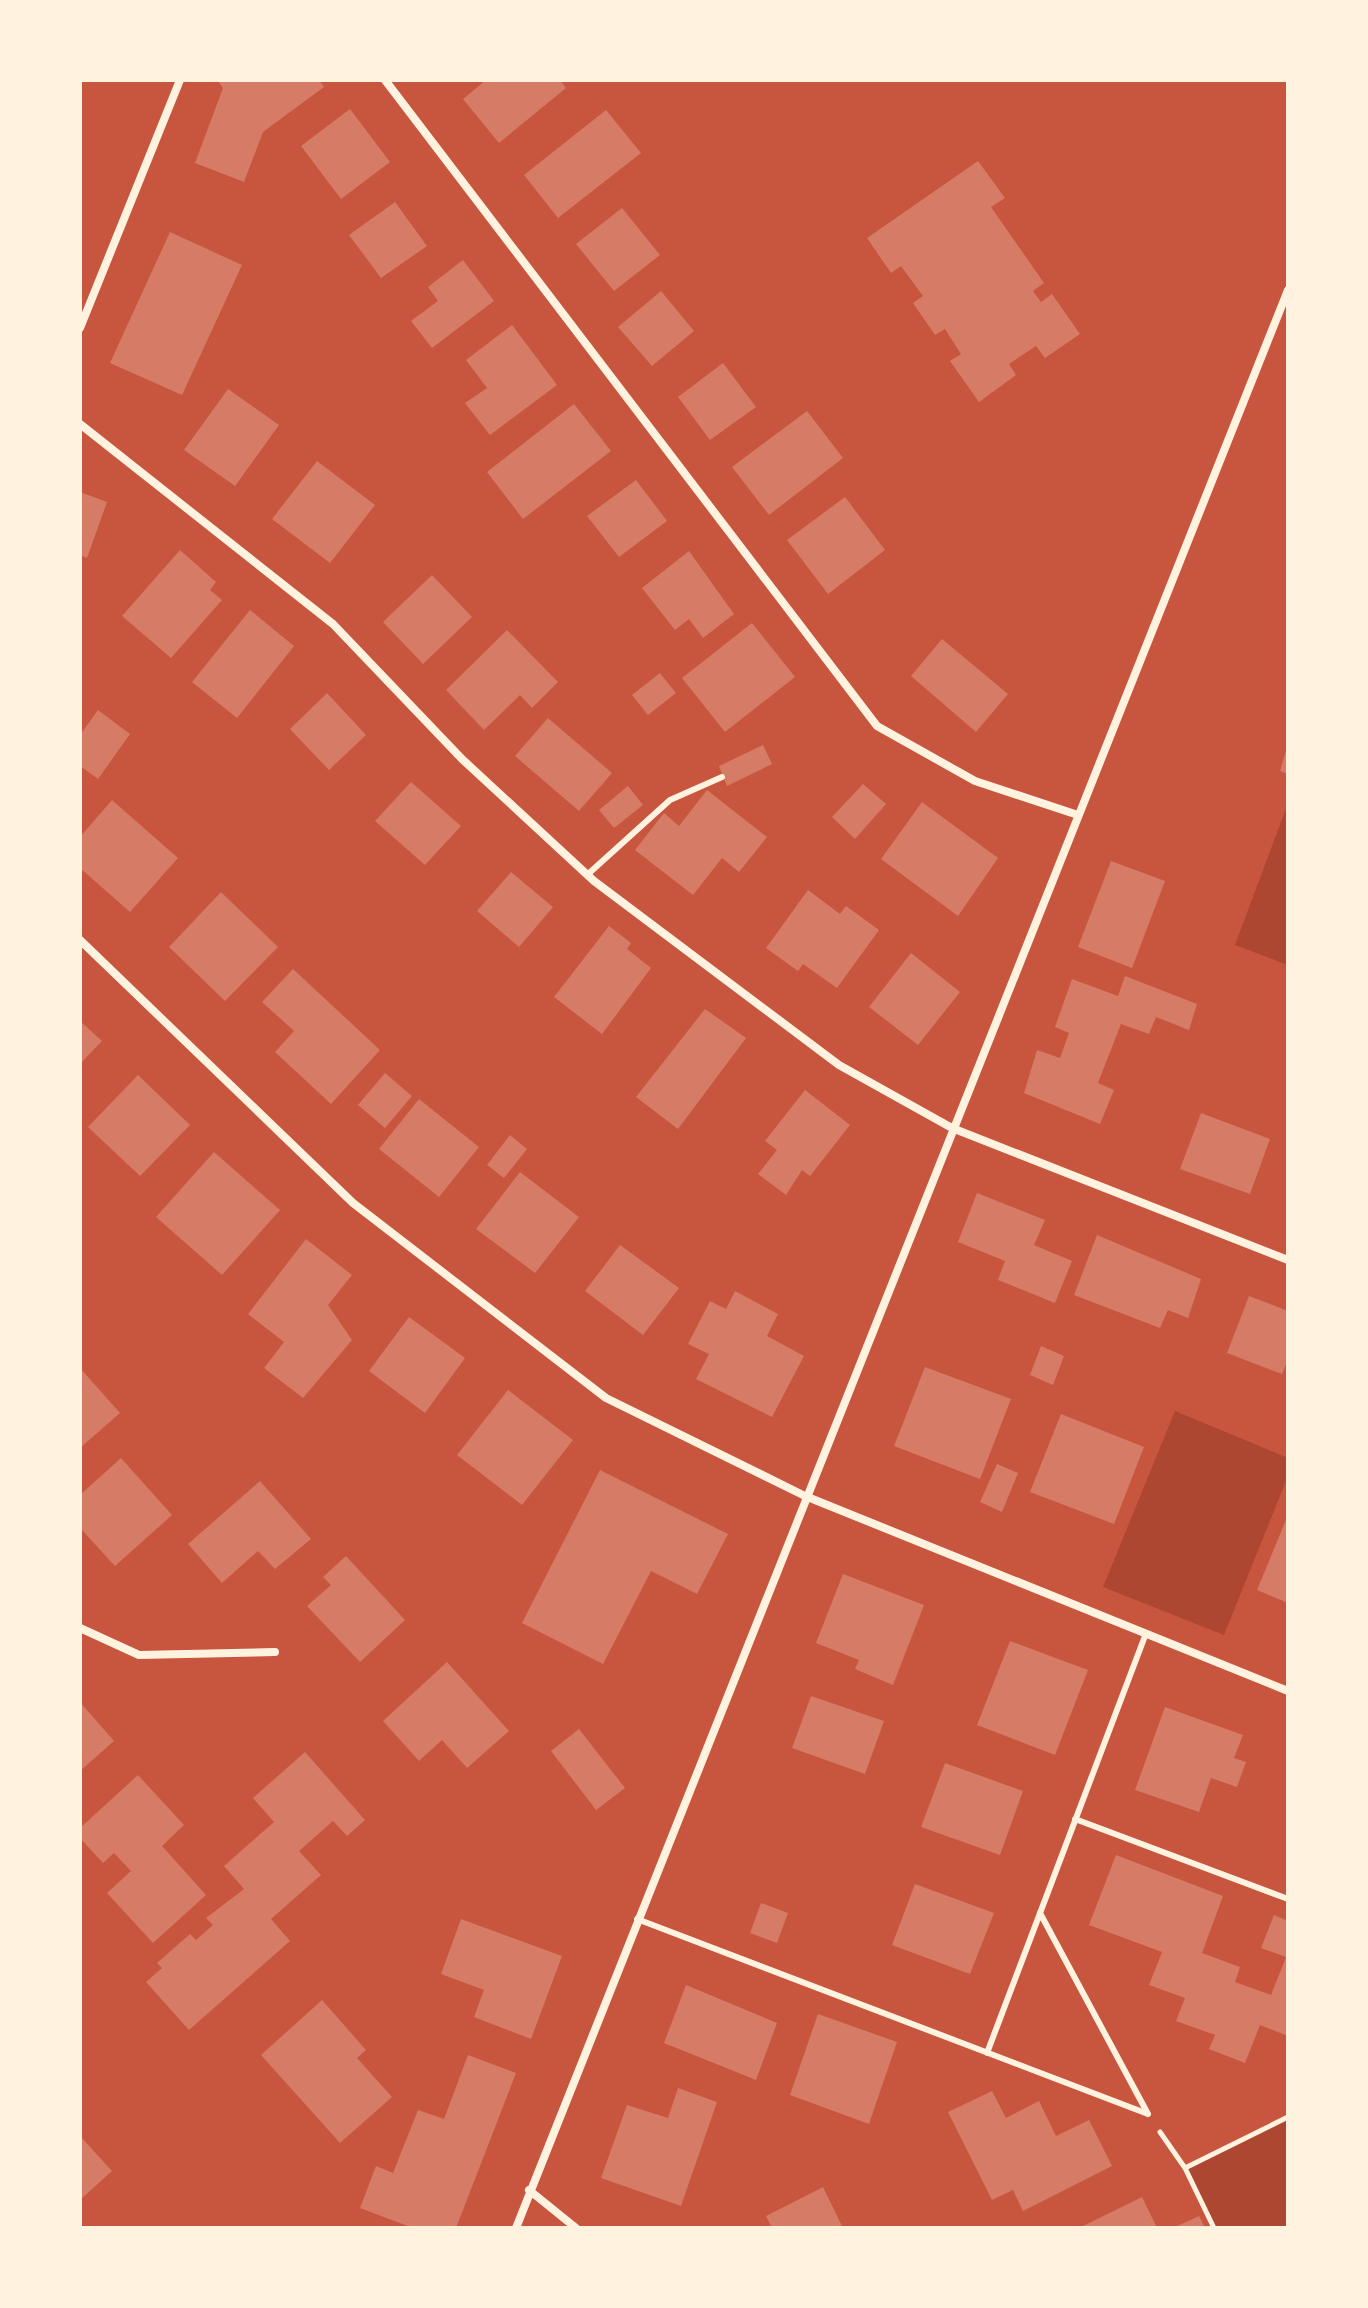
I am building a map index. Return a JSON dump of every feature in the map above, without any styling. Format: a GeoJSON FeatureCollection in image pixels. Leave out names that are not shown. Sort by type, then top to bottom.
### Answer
{"type":"FeatureCollection","features":[{"type":"Feature","properties":{"kind":"street"},"geometry":{"type":"LineString","coordinates":[[80,328],[180,80]]}},
{"type":"Feature","properties":{"kind":"street"},"geometry":{"type":"LineString","coordinates":[[385,80],[877,726],[975,781],[1078,815]]}},
{"type":"Feature","properties":{"kind":"street"},"geometry":{"type":"LineString","coordinates":[[516,2228],[805,1496],[1288,290]]}},
{"type":"Feature","properties":{"kind":"street"},"geometry":{"type":"LineString","coordinates":[[80,424],[333,624],[462,759],[587,875],[839,1065],[952,1128],[1288,1260]]}},
{"type":"Feature","properties":{"kind":"street"},"geometry":{"type":"LineString","coordinates":[[80,940],[353,1203],[606,1398],[805,1496],[1145,1636],[1288,1691]]}},
{"type":"Feature","properties":{"kind":"street"},"geometry":{"type":"LineString","coordinates":[[80,1628],[139,1655],[275,1652]]}},
{"type":"Feature","properties":{"kind":"street"},"geometry":{"type":"LineString","coordinates":[[529,2190],[576,2228]]}},
{"type":"Feature","properties":{"kind":"lane"},"geometry":{"type":"LineString","coordinates":[[587,875],[670,800],[722,777]]}},
{"type":"Feature","properties":{"kind":"lane"},"geometry":{"type":"LineString","coordinates":[[987,2053],[1145,1636]]}},
{"type":"Feature","properties":{"kind":"lane"},"geometry":{"type":"LineString","coordinates":[[1075,1819],[1288,1899]]}},
{"type":"Feature","properties":{"kind":"lane"},"geometry":{"type":"LineString","coordinates":[[1040,1913],[1148,2114]]}},
{"type":"Feature","properties":{"kind":"lane"},"geometry":{"type":"LineString","coordinates":[[637,1919],[1148,2114]]}},
{"type":"Feature","properties":{"kind":"path"},"geometry":{"type":"LineString","coordinates":[[1148,2114],[1185,2168],[1214,2228]]}},
{"type":"Feature","properties":{"kind":"path"},"geometry":{"type":"LineString","coordinates":[[1185,2168],[1288,2117]]}},
{"type":"Feature","properties":{"kind":"shaded area"},"geometry":{"type":"Polygon","coordinates":[[[1288,803],[1288,965],[1235,945],[1288,803]]]}},
{"type":"Feature","properties":{"kind":"shaded area"},"geometry":{"type":"Polygon","coordinates":[[[1175,1411],[1288,1458],[1288,1476],[1224,1635],[1103,1587],[1175,1411]]]}},
{"type":"Feature","properties":{"kind":"shaded area"},"geometry":{"type":"Polygon","coordinates":[[[1288,2117],[1288,2228],[1214,2228],[1185,2168],[1288,2117]]]}},
{"type":"Feature","properties":{"kind":"building"},"geometry":{"type":"Polygon","coordinates":[[[217,80],[319,80],[324,87],[263,132],[244,182],[195,163],[223,88],[217,80]]]}},
{"type":"Feature","properties":{"kind":"building"},"geometry":{"type":"Polygon","coordinates":[[[486,80],[560,80],[566,88],[499,143],[463,99],[486,80]]]}},
{"type":"Feature","properties":{"kind":"building"},"geometry":{"type":"Polygon","coordinates":[[[350,109],[390,162],[341,199],[301,146],[350,109]]]}},
{"type":"Feature","properties":{"kind":"building"},"geometry":{"type":"Polygon","coordinates":[[[606,110],[641,153],[558,218],[524,175],[606,110]]]}},
{"type":"Feature","properties":{"kind":"building"},"geometry":{"type":"Polygon","coordinates":[[[978,161],[1005,198],[991,207],[1044,283],[1033,291],[1041,302],[1052,294],[1080,334],[1045,358],[1036,346],[1009,364],[1016,375],[979,402],[950,361],[961,354],[945,329],[935,335],[913,303],[923,296],[901,266],[891,273],[867,238],[978,161]]]}},
{"type":"Feature","properties":{"kind":"building"},"geometry":{"type":"Polygon","coordinates":[[[395,202],[427,246],[381,278],[349,235],[395,202]]]}},
{"type":"Feature","properties":{"kind":"building"},"geometry":{"type":"Polygon","coordinates":[[[622,208],[660,255],[614,291],[576,244],[622,208]]]}},
{"type":"Feature","properties":{"kind":"building"},"geometry":{"type":"Polygon","coordinates":[[[170,232],[242,265],[182,395],[110,363],[170,232]]]}},
{"type":"Feature","properties":{"kind":"building"},"geometry":{"type":"Polygon","coordinates":[[[463,260],[494,301],[432,348],[411,321],[438,301],[428,287],[463,260]]]}},
{"type":"Feature","properties":{"kind":"building"},"geometry":{"type":"Polygon","coordinates":[[[661,291],[694,331],[652,366],[618,327],[661,291]]]}},
{"type":"Feature","properties":{"kind":"building"},"geometry":{"type":"Polygon","coordinates":[[[512,325],[557,385],[490,435],[465,403],[487,388],[466,360],[512,325]]]}},
{"type":"Feature","properties":{"kind":"building"},"geometry":{"type":"Polygon","coordinates":[[[723,363],[756,407],[710,440],[678,397],[723,363]]]}},
{"type":"Feature","properties":{"kind":"building"},"geometry":{"type":"Polygon","coordinates":[[[228,389],[279,425],[235,486],[184,450],[228,389]]]}},
{"type":"Feature","properties":{"kind":"building"},"geometry":{"type":"Polygon","coordinates":[[[574,404],[611,451],[523,519],[487,472],[574,404]]]}},
{"type":"Feature","properties":{"kind":"building"},"geometry":{"type":"Polygon","coordinates":[[[807,411],[843,458],[769,515],[732,467],[807,411]]]}},
{"type":"Feature","properties":{"kind":"building"},"geometry":{"type":"Polygon","coordinates":[[[317,461],[375,505],[330,563],[272,519],[317,461]]]}},
{"type":"Feature","properties":{"kind":"building"},"geometry":{"type":"Polygon","coordinates":[[[636,480],[667,521],[619,557],[587,516],[636,480]]]}},
{"type":"Feature","properties":{"kind":"building"},"geometry":{"type":"Polygon","coordinates":[[[80,492],[107,502],[87,558],[80,555],[80,492]]]}},
{"type":"Feature","properties":{"kind":"building"},"geometry":{"type":"Polygon","coordinates":[[[845,497],[885,550],[828,594],[787,540],[845,497]]]}},
{"type":"Feature","properties":{"kind":"building"},"geometry":{"type":"Polygon","coordinates":[[[180,550],[216,582],[210,590],[222,600],[171,658],[122,616],[180,550]]]}},
{"type":"Feature","properties":{"kind":"building"},"geometry":{"type":"Polygon","coordinates":[[[689,551],[734,614],[703,638],[689,619],[675,630],[642,588],[689,551]]]}},
{"type":"Feature","properties":{"kind":"building"},"geometry":{"type":"Polygon","coordinates":[[[432,575],[472,617],[423,664],[383,622],[432,575]]]}},
{"type":"Feature","properties":{"kind":"building"},"geometry":{"type":"Polygon","coordinates":[[[250,610],[294,646],[237,718],[192,682],[250,610]]]}},
{"type":"Feature","properties":{"kind":"building"},"geometry":{"type":"Polygon","coordinates":[[[752,623],[795,677],[725,732],[682,678],[752,623]]]}},
{"type":"Feature","properties":{"kind":"building"},"geometry":{"type":"Polygon","coordinates":[[[507,630],[558,682],[532,708],[520,695],[484,730],[446,690],[507,630]]]}},
{"type":"Feature","properties":{"kind":"building"},"geometry":{"type":"Polygon","coordinates":[[[942,639],[1008,694],[976,732],[911,676],[942,639]]]}},
{"type":"Feature","properties":{"kind":"building"},"geometry":{"type":"Polygon","coordinates":[[[660,673],[676,693],[648,715],[632,695],[660,673]]]}},
{"type":"Feature","properties":{"kind":"building"},"geometry":{"type":"Polygon","coordinates":[[[327,693],[366,735],[329,770],[290,729],[327,693]]]}},
{"type":"Feature","properties":{"kind":"building"},"geometry":{"type":"Polygon","coordinates":[[[98,710],[130,734],[98,779],[80,766],[80,735],[98,710]]]}},
{"type":"Feature","properties":{"kind":"building"},"geometry":{"type":"Polygon","coordinates":[[[548,718],[612,773],[579,811],[515,756],[548,718]]]}},
{"type":"Feature","properties":{"kind":"building"},"geometry":{"type":"Polygon","coordinates":[[[763,745],[772,764],[727,786],[719,766],[763,745]]]}},
{"type":"Feature","properties":{"kind":"building"},"geometry":{"type":"Polygon","coordinates":[[[1288,747],[1288,774],[1280,771],[1288,747]]]}},
{"type":"Feature","properties":{"kind":"building"},"geometry":{"type":"Polygon","coordinates":[[[411,782],[461,826],[425,865],[375,821],[411,782]]]}},
{"type":"Feature","properties":{"kind":"building"},"geometry":{"type":"Polygon","coordinates":[[[863,784],[886,804],[855,839],[832,817],[863,784]]]}},
{"type":"Feature","properties":{"kind":"building"},"geometry":{"type":"Polygon","coordinates":[[[628,786],[643,805],[614,828],[599,810],[628,786]]]}},
{"type":"Feature","properties":{"kind":"building"},"geometry":{"type":"Polygon","coordinates":[[[707,790],[767,837],[739,872],[722,858],[693,895],[635,850],[664,813],[679,826],[707,790]]]}},
{"type":"Feature","properties":{"kind":"building"},"geometry":{"type":"Polygon","coordinates":[[[112,800],[178,858],[130,912],[80,868],[80,837],[112,800]]]}},
{"type":"Feature","properties":{"kind":"building"},"geometry":{"type":"Polygon","coordinates":[[[922,802],[998,858],[958,916],[881,859],[922,802]]]}},
{"type":"Feature","properties":{"kind":"building"},"geometry":{"type":"Polygon","coordinates":[[[1111,861],[1165,881],[1132,968],[1078,947],[1111,861]]]}},
{"type":"Feature","properties":{"kind":"building"},"geometry":{"type":"Polygon","coordinates":[[[511,872],[553,907],[519,947],[477,911],[511,872]]]}},
{"type":"Feature","properties":{"kind":"building"},"geometry":{"type":"Polygon","coordinates":[[[808,890],[840,914],[846,906],[879,930],[837,988],[803,964],[798,971],[766,948],[808,890]]]}},
{"type":"Feature","properties":{"kind":"building"},"geometry":{"type":"Polygon","coordinates":[[[221,892],[278,947],[225,1001],[169,947],[221,892]]]}},
{"type":"Feature","properties":{"kind":"building"},"geometry":{"type":"Polygon","coordinates":[[[609,926],[631,943],[627,949],[651,968],[602,1034],[554,997],[609,926]]]}},
{"type":"Feature","properties":{"kind":"building"},"geometry":{"type":"Polygon","coordinates":[[[911,953],[960,992],[918,1045],[869,1007],[911,953]]]}},
{"type":"Feature","properties":{"kind":"building"},"geometry":{"type":"Polygon","coordinates":[[[293,969],[380,1050],[331,1104],[275,1052],[294,1031],[262,1002],[293,969]]]}},
{"type":"Feature","properties":{"kind":"building"},"geometry":{"type":"Polygon","coordinates":[[[1125,976],[1197,1004],[1189,1030],[1156,1017],[1149,1034],[1121,1024],[1098,1083],[1114,1090],[1100,1124],[1024,1093],[1037,1050],[1060,1058],[1069,1033],[1055,1027],[1072,979],[1118,996],[1125,976]]]}},
{"type":"Feature","properties":{"kind":"building"},"geometry":{"type":"Polygon","coordinates":[[[705,1009],[746,1038],[678,1129],[636,1097],[705,1009]]]}},
{"type":"Feature","properties":{"kind":"building"},"geometry":{"type":"Polygon","coordinates":[[[80,1021],[102,1041],[80,1064],[80,1021]]]}},
{"type":"Feature","properties":{"kind":"building"},"geometry":{"type":"Polygon","coordinates":[[[385,1073],[412,1096],[385,1128],[358,1105],[385,1073]]]}},
{"type":"Feature","properties":{"kind":"building"},"geometry":{"type":"Polygon","coordinates":[[[138,1075],[190,1125],[140,1176],[88,1127],[138,1075]]]}},
{"type":"Feature","properties":{"kind":"building"},"geometry":{"type":"Polygon","coordinates":[[[805,1090],[850,1125],[810,1176],[802,1170],[786,1195],[758,1174],[777,1150],[765,1141],[805,1090]]]}},
{"type":"Feature","properties":{"kind":"building"},"geometry":{"type":"Polygon","coordinates":[[[419,1099],[479,1147],[439,1197],[379,1149],[419,1099]]]}},
{"type":"Feature","properties":{"kind":"building"},"geometry":{"type":"Polygon","coordinates":[[[1201,1113],[1270,1139],[1250,1194],[1180,1169],[1201,1113]]]}},
{"type":"Feature","properties":{"kind":"building"},"geometry":{"type":"Polygon","coordinates":[[[510,1135],[527,1149],[504,1178],[487,1165],[510,1135]]]}},
{"type":"Feature","properties":{"kind":"building"},"geometry":{"type":"Polygon","coordinates":[[[214,1152],[280,1210],[222,1275],[156,1217],[214,1152]]]}},
{"type":"Feature","properties":{"kind":"building"},"geometry":{"type":"Polygon","coordinates":[[[520,1172],[579,1217],[535,1273],[476,1229],[520,1172]]]}},
{"type":"Feature","properties":{"kind":"building"},"geometry":{"type":"Polygon","coordinates":[[[977,1193],[1045,1220],[1034,1245],[1072,1261],[1055,1303],[998,1280],[1005,1261],[958,1242],[977,1193]]]}},
{"type":"Feature","properties":{"kind":"building"},"geometry":{"type":"Polygon","coordinates":[[[1097,1235],[1201,1279],[1188,1318],[1168,1310],[1160,1328],[1074,1295],[1097,1235]]]}},
{"type":"Feature","properties":{"kind":"building"},"geometry":{"type":"Polygon","coordinates":[[[306,1239],[352,1275],[328,1305],[352,1340],[303,1398],[264,1368],[284,1342],[248,1314],[306,1239]]]}},
{"type":"Feature","properties":{"kind":"building"},"geometry":{"type":"Polygon","coordinates":[[[620,1245],[679,1288],[643,1335],[585,1291],[620,1245]]]}},
{"type":"Feature","properties":{"kind":"building"},"geometry":{"type":"Polygon","coordinates":[[[735,1291],[778,1314],[767,1336],[804,1356],[772,1417],[696,1379],[709,1354],[688,1344],[710,1301],[726,1309],[735,1291]]]}},
{"type":"Feature","properties":{"kind":"building"},"geometry":{"type":"Polygon","coordinates":[[[1249,1296],[1288,1311],[1288,1359],[1282,1374],[1227,1353],[1249,1296]]]}},
{"type":"Feature","properties":{"kind":"building"},"geometry":{"type":"Polygon","coordinates":[[[409,1317],[465,1358],[425,1413],[369,1371],[409,1317]]]}},
{"type":"Feature","properties":{"kind":"building"},"geometry":{"type":"Polygon","coordinates":[[[1041,1346],[1064,1356],[1053,1385],[1030,1375],[1041,1346]]]}},
{"type":"Feature","properties":{"kind":"building"},"geometry":{"type":"Polygon","coordinates":[[[925,1367],[1011,1399],[980,1479],[894,1446],[925,1367]]]}},
{"type":"Feature","properties":{"kind":"building"},"geometry":{"type":"Polygon","coordinates":[[[80,1368],[120,1413],[80,1448],[80,1368]]]}},
{"type":"Feature","properties":{"kind":"building"},"geometry":{"type":"Polygon","coordinates":[[[508,1390],[573,1440],[522,1505],[457,1455],[508,1390]]]}},
{"type":"Feature","properties":{"kind":"building"},"geometry":{"type":"Polygon","coordinates":[[[1061,1414],[1144,1447],[1114,1524],[1030,1492],[1061,1414]]]}},
{"type":"Feature","properties":{"kind":"building"},"geometry":{"type":"Polygon","coordinates":[[[121,1458],[172,1515],[115,1566],[80,1528],[80,1495],[121,1458]]]}},
{"type":"Feature","properties":{"kind":"building"},"geometry":{"type":"Polygon","coordinates":[[[997,1464],[1018,1473],[1002,1512],[980,1502],[997,1464]]]}},
{"type":"Feature","properties":{"kind":"building"},"geometry":{"type":"Polygon","coordinates":[[[600,1470],[728,1534],[697,1594],[651,1571],[603,1664],[522,1623],[600,1470]]]}},
{"type":"Feature","properties":{"kind":"building"},"geometry":{"type":"Polygon","coordinates":[[[260,1481],[311,1539],[275,1569],[258,1551],[222,1583],[188,1544],[260,1481]]]}},
{"type":"Feature","properties":{"kind":"building"},"geometry":{"type":"Polygon","coordinates":[[[1288,1515],[1288,1603],[1257,1590],[1288,1515]]]}},
{"type":"Feature","properties":{"kind":"building"},"geometry":{"type":"Polygon","coordinates":[[[346,1556],[405,1620],[360,1662],[307,1606],[331,1585],[323,1577],[346,1556]]]}},
{"type":"Feature","properties":{"kind":"building"},"geometry":{"type":"Polygon","coordinates":[[[843,1574],[924,1605],[893,1685],[855,1669],[859,1660],[816,1643],[843,1574]]]}},
{"type":"Feature","properties":{"kind":"building"},"geometry":{"type":"Polygon","coordinates":[[[1010,1641],[1088,1670],[1055,1755],[977,1725],[1010,1641]]]}},
{"type":"Feature","properties":{"kind":"building"},"geometry":{"type":"Polygon","coordinates":[[[447,1662],[509,1731],[467,1768],[442,1740],[419,1761],[383,1721],[447,1662]]]}},
{"type":"Feature","properties":{"kind":"building"},"geometry":{"type":"Polygon","coordinates":[[[811,1696],[884,1721],[865,1774],[792,1748],[811,1696]]]}},
{"type":"Feature","properties":{"kind":"building"},"geometry":{"type":"Polygon","coordinates":[[[80,1702],[114,1741],[80,1771],[80,1702]]]}},
{"type":"Feature","properties":{"kind":"building"},"geometry":{"type":"Polygon","coordinates":[[[1165,1707],[1243,1735],[1234,1758],[1246,1762],[1237,1787],[1211,1778],[1199,1812],[1135,1790],[1165,1707]]]}},
{"type":"Feature","properties":{"kind":"building"},"geometry":{"type":"Polygon","coordinates":[[[579,1729],[625,1788],[596,1810],[551,1751],[579,1729]]]}},
{"type":"Feature","properties":{"kind":"building"},"geometry":{"type":"Polygon","coordinates":[[[305,1752],[365,1820],[347,1836],[333,1821],[299,1851],[321,1875],[271,1919],[290,1941],[189,2030],[146,1982],[162,1968],[157,1963],[190,1934],[196,1940],[213,1925],[206,1918],[244,1889],[224,1866],[274,1822],[253,1798],[305,1752]]]}},
{"type":"Feature","properties":{"kind":"building"},"geometry":{"type":"Polygon","coordinates":[[[945,1763],[1023,1791],[1000,1855],[921,1827],[945,1763]]]}},
{"type":"Feature","properties":{"kind":"building"},"geometry":{"type":"Polygon","coordinates":[[[138,1775],[184,1825],[162,1846],[206,1895],[153,1943],[107,1893],[131,1871],[114,1853],[103,1863],[80,1838],[80,1828],[138,1775]]]}},
{"type":"Feature","properties":{"kind":"building"},"geometry":{"type":"Polygon","coordinates":[[[1116,1855],[1223,1896],[1202,1953],[1240,1967],[1235,1982],[1271,1995],[1286,1957],[1261,1948],[1274,1915],[1288,1921],[1288,2036],[1260,2025],[1245,2063],[1209,2049],[1215,2035],[1176,2021],[1185,1998],[1149,1985],[1162,1952],[1089,1925],[1116,1855]]]}},
{"type":"Feature","properties":{"kind":"building"},"geometry":{"type":"Polygon","coordinates":[[[915,1884],[994,1913],[970,1974],[892,1945],[915,1884]]]}},
{"type":"Feature","properties":{"kind":"building"},"geometry":{"type":"Polygon","coordinates":[[[761,1903],[788,1913],[777,1943],[750,1933],[761,1903]]]}},
{"type":"Feature","properties":{"kind":"building"},"geometry":{"type":"Polygon","coordinates":[[[461,1919],[562,1956],[531,2039],[474,2017],[484,1990],[441,1974],[461,1919]]]}},
{"type":"Feature","properties":{"kind":"building"},"geometry":{"type":"Polygon","coordinates":[[[686,1985],[777,2023],[756,2080],[664,2043],[686,1985]]]}},
{"type":"Feature","properties":{"kind":"building"},"geometry":{"type":"Polygon","coordinates":[[[322,2000],[366,2050],[357,2058],[392,2097],[340,2143],[261,2055],[322,2000]]]}},
{"type":"Feature","properties":{"kind":"building"},"geometry":{"type":"Polygon","coordinates":[[[818,2014],[897,2042],[869,2124],[790,2095],[818,2014]]]}},
{"type":"Feature","properties":{"kind":"building"},"geometry":{"type":"Polygon","coordinates":[[[468,2055],[516,2073],[456,2228],[413,2228],[360,2208],[376,2166],[393,2173],[418,2110],[444,2119],[468,2055]]]}},
{"type":"Feature","properties":{"kind":"building"},"geometry":{"type":"Polygon","coordinates":[[[678,2088],[717,2102],[681,2206],[601,2178],[627,2105],[668,2118],[678,2088]]]}},
{"type":"Feature","properties":{"kind":"building"},"geometry":{"type":"Polygon","coordinates":[[[992,2091],[1006,2118],[1039,2101],[1056,2136],[1089,2120],[1112,2166],[1023,2211],[1013,2190],[992,2200],[948,2112],[992,2091]]]}},
{"type":"Feature","properties":{"kind":"building"},"geometry":{"type":"Polygon","coordinates":[[[80,2136],[112,2171],[80,2200],[80,2136]]]}},
{"type":"Feature","properties":{"kind":"building"},"geometry":{"type":"Polygon","coordinates":[[[823,2187],[843,2228],[772,2228],[766,2216],[823,2187]]]}},
{"type":"Feature","properties":{"kind":"building"},"geometry":{"type":"Polygon","coordinates":[[[1142,2197],[1157,2228],[1079,2228],[1142,2197]]]}},
{"type":"Feature","properties":{"kind":"building"},"geometry":{"type":"Polygon","coordinates":[[[1199,2216],[1205,2228],[1173,2228],[1199,2216]]]}}]}
